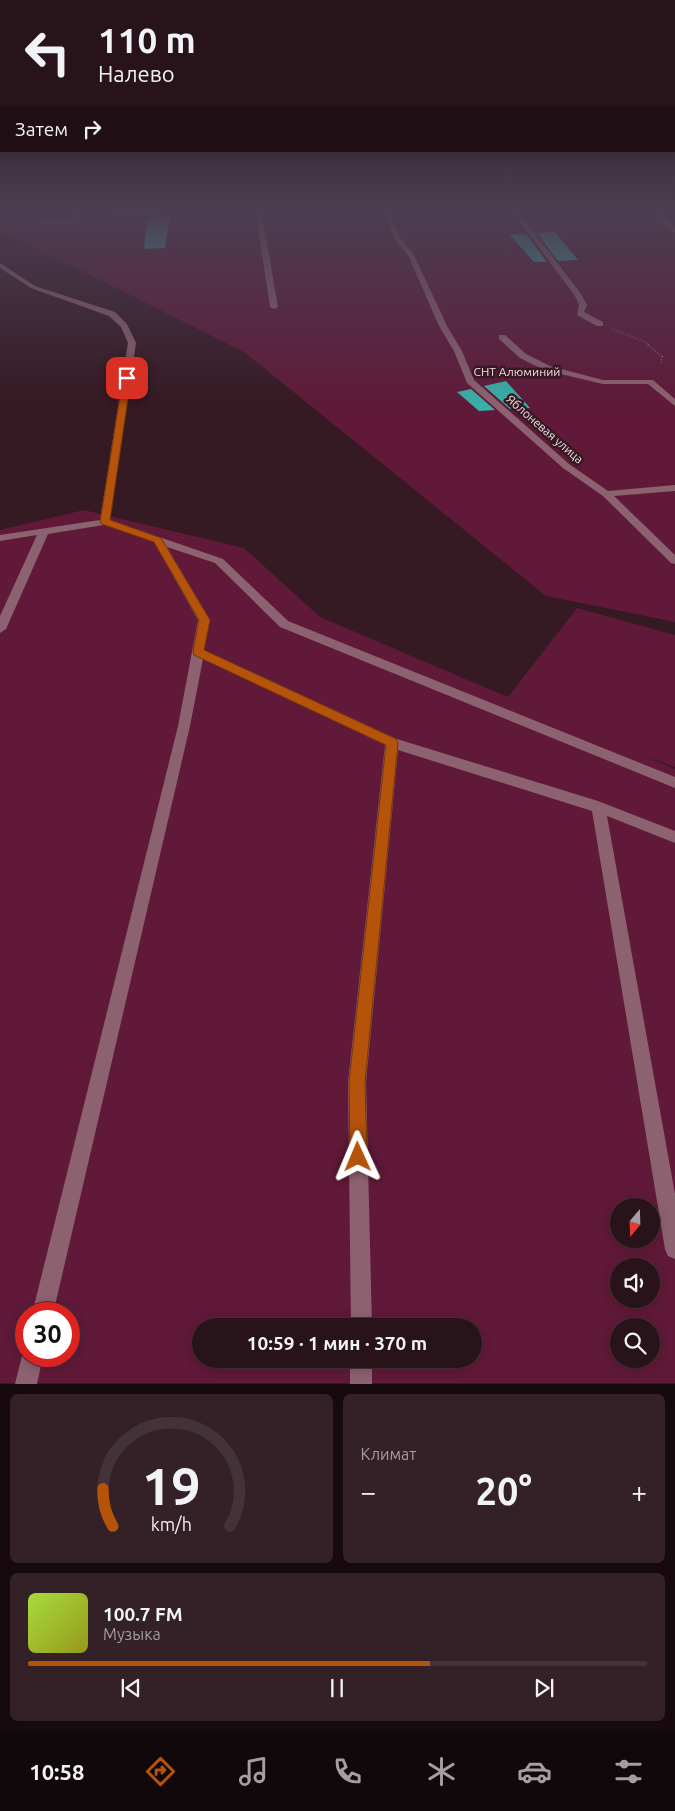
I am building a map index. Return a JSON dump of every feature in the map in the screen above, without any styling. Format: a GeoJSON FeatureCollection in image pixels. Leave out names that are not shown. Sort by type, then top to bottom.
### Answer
{"type":"FeatureCollection","features":[{"type":"Feature","properties":{"kind":"street"},"geometry":{"type":"LineString","coordinates":[[20,279],[33,287],[112,314],[124,326],[132,343],[105,522]]}},
{"type":"Feature","properties":{"kind":"street"},"geometry":{"type":"LineString","coordinates":[[269,279],[274,306]]}},
{"type":"Feature","properties":{"kind":"street","name":"Яблоневая улица"},"geometry":{"type":"LineString","coordinates":[[422,279],[443,326],[458,351],[470,381],[566,466],[606,494],[675,561]]}},
{"type":"Feature","properties":{"kind":"street"},"geometry":{"type":"LineString","coordinates":[[565,279],[583,305],[580,313],[600,324]]}},
{"type":"Feature","properties":{"kind":"street"},"geometry":{"type":"LineString","coordinates":[[502,337],[523,356],[547,368],[603,382],[650,382],[674,399]]}},
{"type":"Feature","properties":{"kind":"street"},"geometry":{"type":"LineString","coordinates":[[606,494],[675,488]]}},
{"type":"Feature","properties":{"kind":"street"},"geometry":{"type":"LineString","coordinates":[[0,538],[105,522],[219,561],[284,624],[675,783]]}},
{"type":"Feature","properties":{"kind":"street"},"geometry":{"type":"LineString","coordinates":[[0,629],[44,531]]}},
{"type":"Feature","properties":{"kind":"street"},"geometry":{"type":"LineString","coordinates":[[45,1302],[184,726],[204,620],[158,540]]}},
{"type":"Feature","properties":{"kind":"street"},"geometry":{"type":"LineString","coordinates":[[198,652],[392,743],[598,807],[675,837]]}},
{"type":"Feature","properties":{"kind":"street"},"geometry":{"type":"LineString","coordinates":[[361,1318],[357,1082],[392,743]]}},
{"type":"Feature","properties":{"kind":"street"},"geometry":{"type":"LineString","coordinates":[[598,807],[675,1249]]}},
{"type":"Feature","properties":{"kind":"street"},"geometry":{"type":"LineString","coordinates":[[26,1384],[30,1367]]}},
{"type":"Feature","properties":{"kind":"street"},"geometry":{"type":"LineString","coordinates":[[361,1368],[362,1384]]}},
{"type":"Feature","properties":{"kind":"path"},"geometry":{"type":"LineString","coordinates":[[600,324],[645,342],[662,357],[661,365]]}},
{"type":"Feature","properties":{"kind":"green space","name":"СНТ Алюминий"},"geometry":{"type":"Polygon","coordinates":[[[97,279],[675,279],[675,622],[546,596],[244,352],[97,279]]]}},
{"type":"Feature","properties":{"kind":"green space"},"geometry":{"type":"Polygon","coordinates":[[[84,510],[244,548],[320,617],[508,697],[577,608],[675,635],[675,767],[645,756],[675,769],[675,1383],[0,1383],[0,530],[84,510]]]}},
{"type":"Feature","properties":{"kind":"building"},"geometry":{"type":"Polygon","coordinates":[[[506,381],[530,408],[510,409],[484,386],[506,381]]]}},
{"type":"Feature","properties":{"kind":"building"},"geometry":{"type":"Polygon","coordinates":[[[471,389],[495,410],[479,411],[457,392],[471,389]]]}},
{"type":"Feature","properties":{"kind":"route"},"geometry":{"type":"LineString","coordinates":[[127,378],[105,522],[158,540],[204,620],[198,652],[392,743],[357,1082],[358,1157]]}}]}
